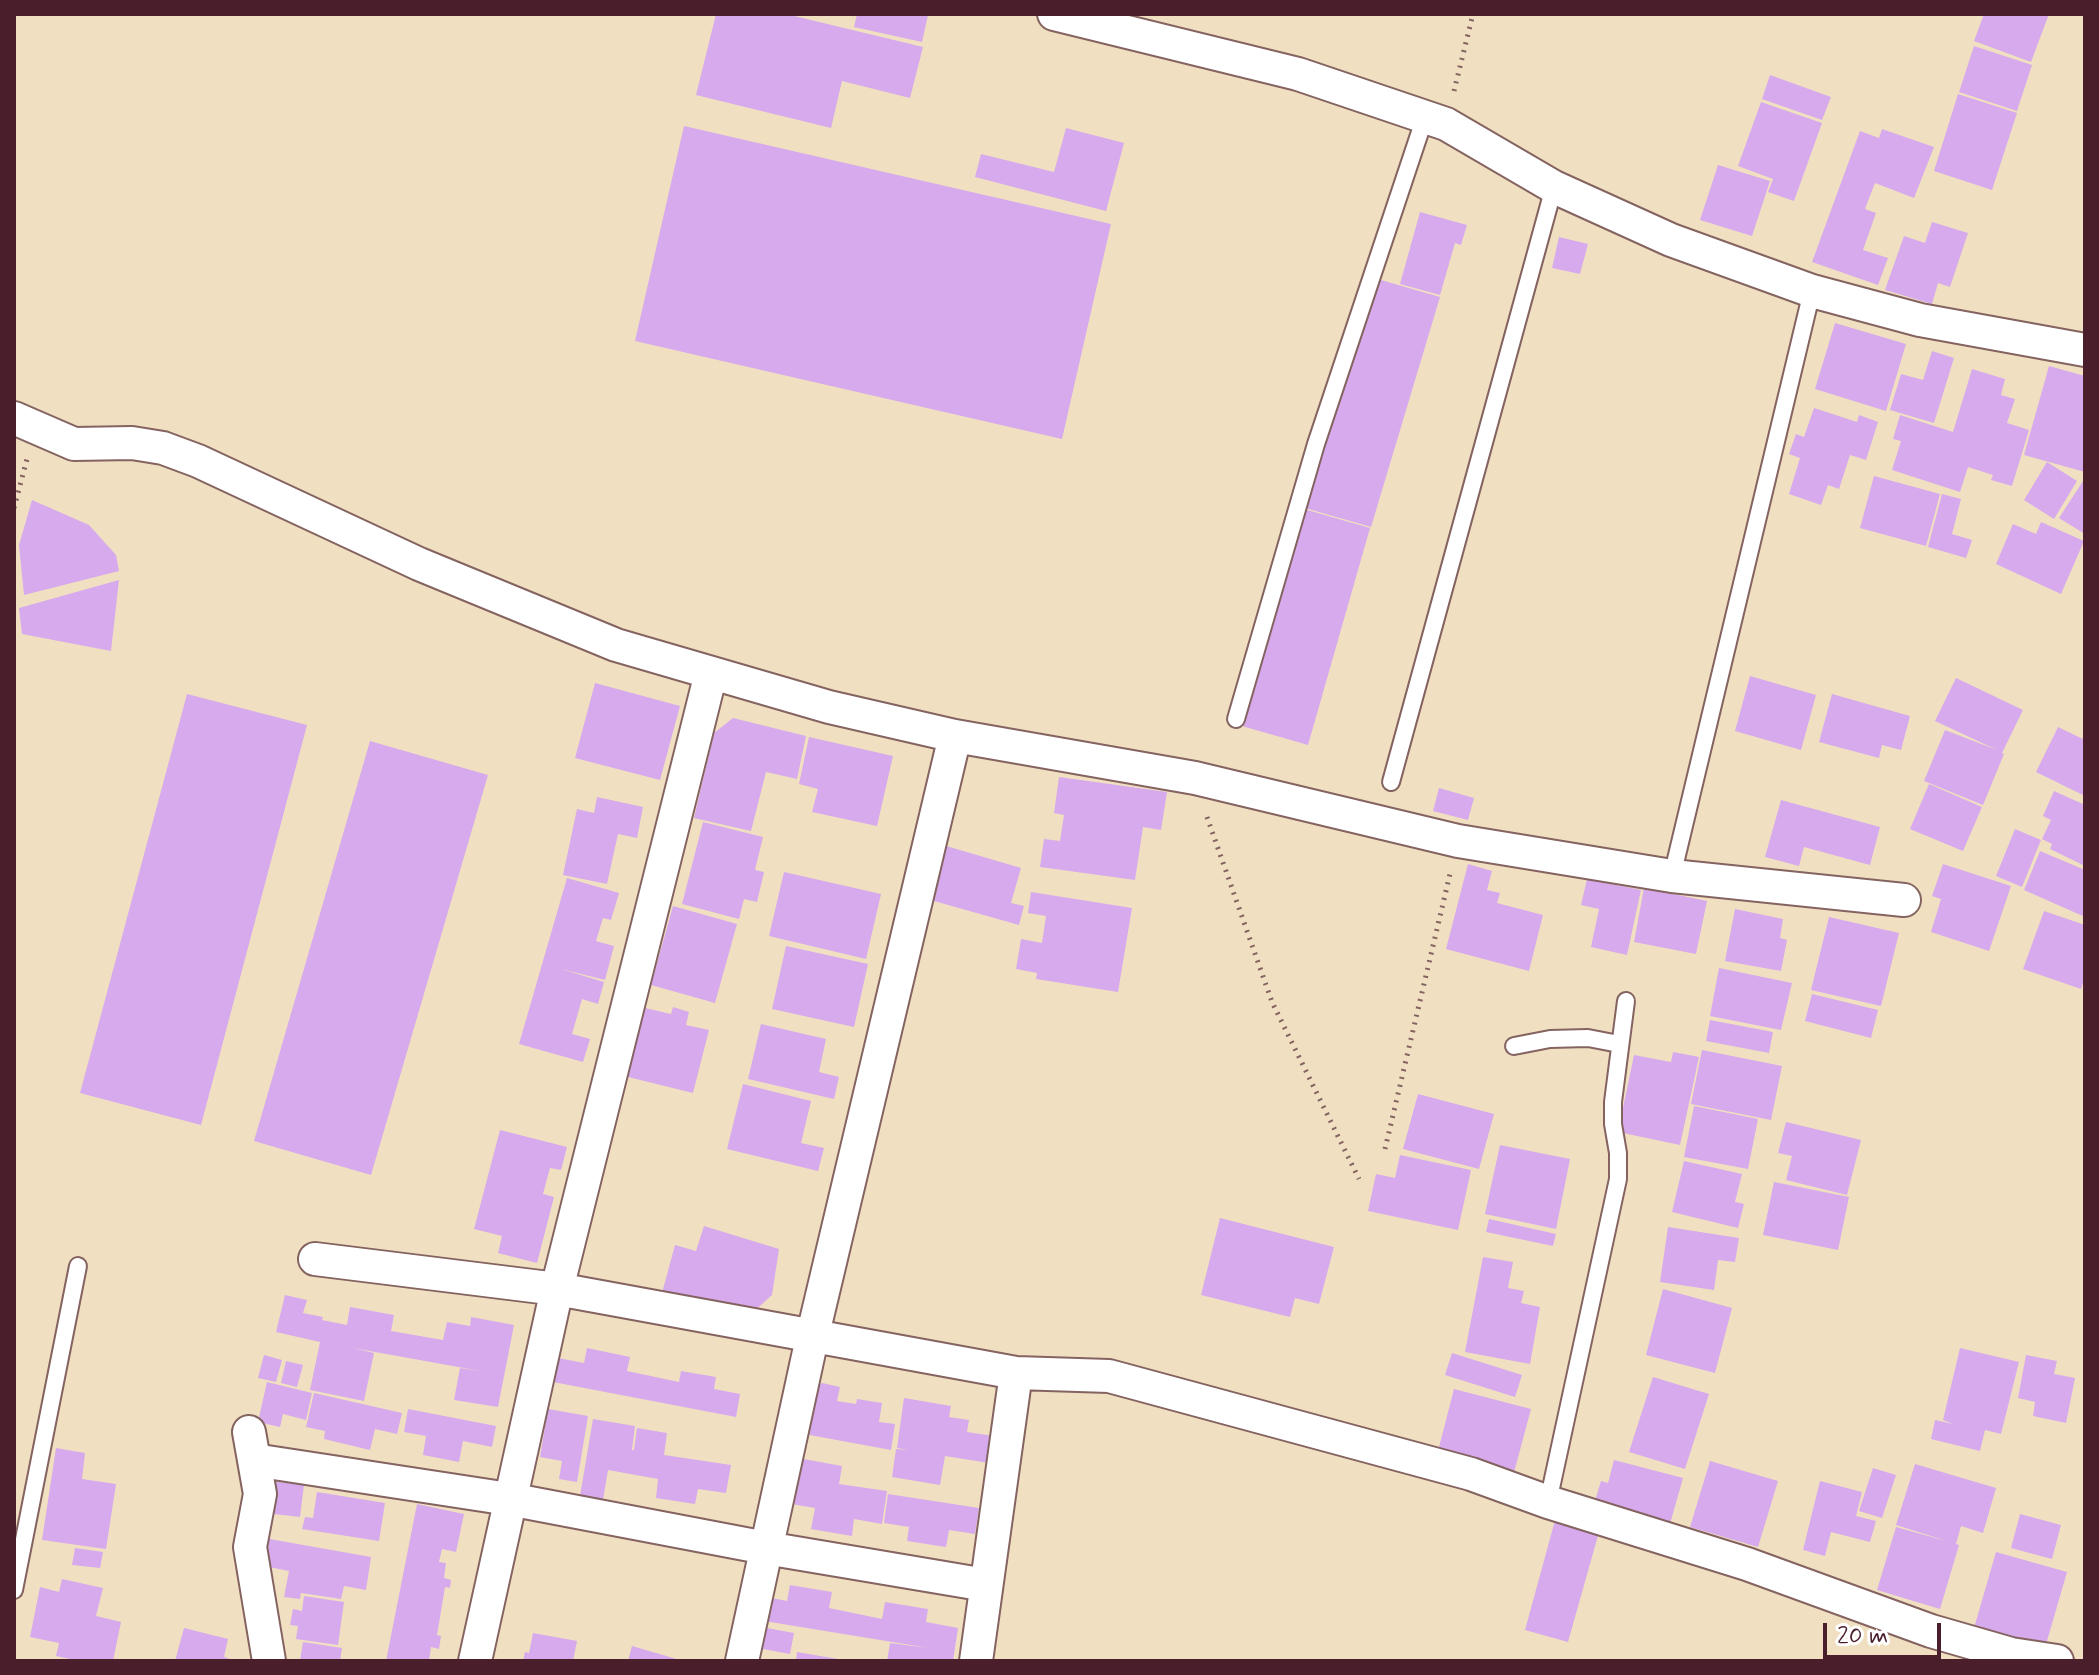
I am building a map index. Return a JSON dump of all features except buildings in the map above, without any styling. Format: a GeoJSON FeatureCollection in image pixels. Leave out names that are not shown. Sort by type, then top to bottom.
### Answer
{"type":"FeatureCollection","features":[{"type":"Feature","properties":{"kind":"street"},"geometry":{"type":"LineString","coordinates":[[1054,14],[1298,74],[1436,120],[1554,187],[1671,240],[1812,291],[1920,320],[2085,350]]}},
{"type":"Feature","properties":{"kind":"street"},"geometry":{"type":"LineString","coordinates":[[25,423],[74,444],[132,443],[163,448],[198,461],[419,564],[616,645],[829,707],[955,736],[1195,778],[1458,841],[1672,876],[1904,900]]}},
{"type":"Feature","properties":{"kind":"street"},"geometry":{"type":"LineString","coordinates":[[475,1661],[557,1289],[711,673]]}},
{"type":"Feature","properties":{"kind":"street"},"geometry":{"type":"LineString","coordinates":[[742,1661],[812,1338],[955,736]]}},
{"type":"Feature","properties":{"kind":"street"},"geometry":{"type":"LineString","coordinates":[[315,1259],[557,1289],[1016,1373],[1109,1376],[1471,1474],[1548,1502],[1747,1564],[1931,1631],[2011,1654],[2057,1661]]}},
{"type":"Feature","properties":{"kind":"street"},"geometry":{"type":"LineString","coordinates":[[976,1661],[1016,1373]]}},
{"type":"Feature","properties":{"kind":"street"},"geometry":{"type":"LineString","coordinates":[[269,1661],[250,1547],[260,1494],[252,1446],[766,1548],[986,1585]]}},
{"type":"Feature","properties":{"kind":"lane"},"geometry":{"type":"LineString","coordinates":[[1236,719],[1316,444],[1436,120]]}},
{"type":"Feature","properties":{"kind":"lane"},"geometry":{"type":"LineString","coordinates":[[1391,782],[1554,187]]}},
{"type":"Feature","properties":{"kind":"lane"},"geometry":{"type":"LineString","coordinates":[[1672,876],[1812,291]]}},
{"type":"Feature","properties":{"kind":"lane"},"geometry":{"type":"LineString","coordinates":[[1548,1502],[1618,1179],[1613,1111],[1626,1001]]}},
{"type":"Feature","properties":{"kind":"lane"},"geometry":{"type":"LineString","coordinates":[[1514,1046],[1550,1039],[1588,1038],[1619,1044]]}},
{"type":"Feature","properties":{"kind":"lane"},"geometry":{"type":"LineString","coordinates":[[14,1590],[78,1266]]}},
{"type":"Feature","properties":{"kind":"path"},"geometry":{"type":"LineString","coordinates":[[1436,120],[1473,14]]}},
{"type":"Feature","properties":{"kind":"path"},"geometry":{"type":"LineString","coordinates":[[14,508],[25,423]]}},
{"type":"Feature","properties":{"kind":"path"},"geometry":{"type":"LineString","coordinates":[[1195,778],[1272,1002],[1359,1179]]}},
{"type":"Feature","properties":{"kind":"path"},"geometry":{"type":"LineString","coordinates":[[1385,1149],[1458,841]]}}]}
